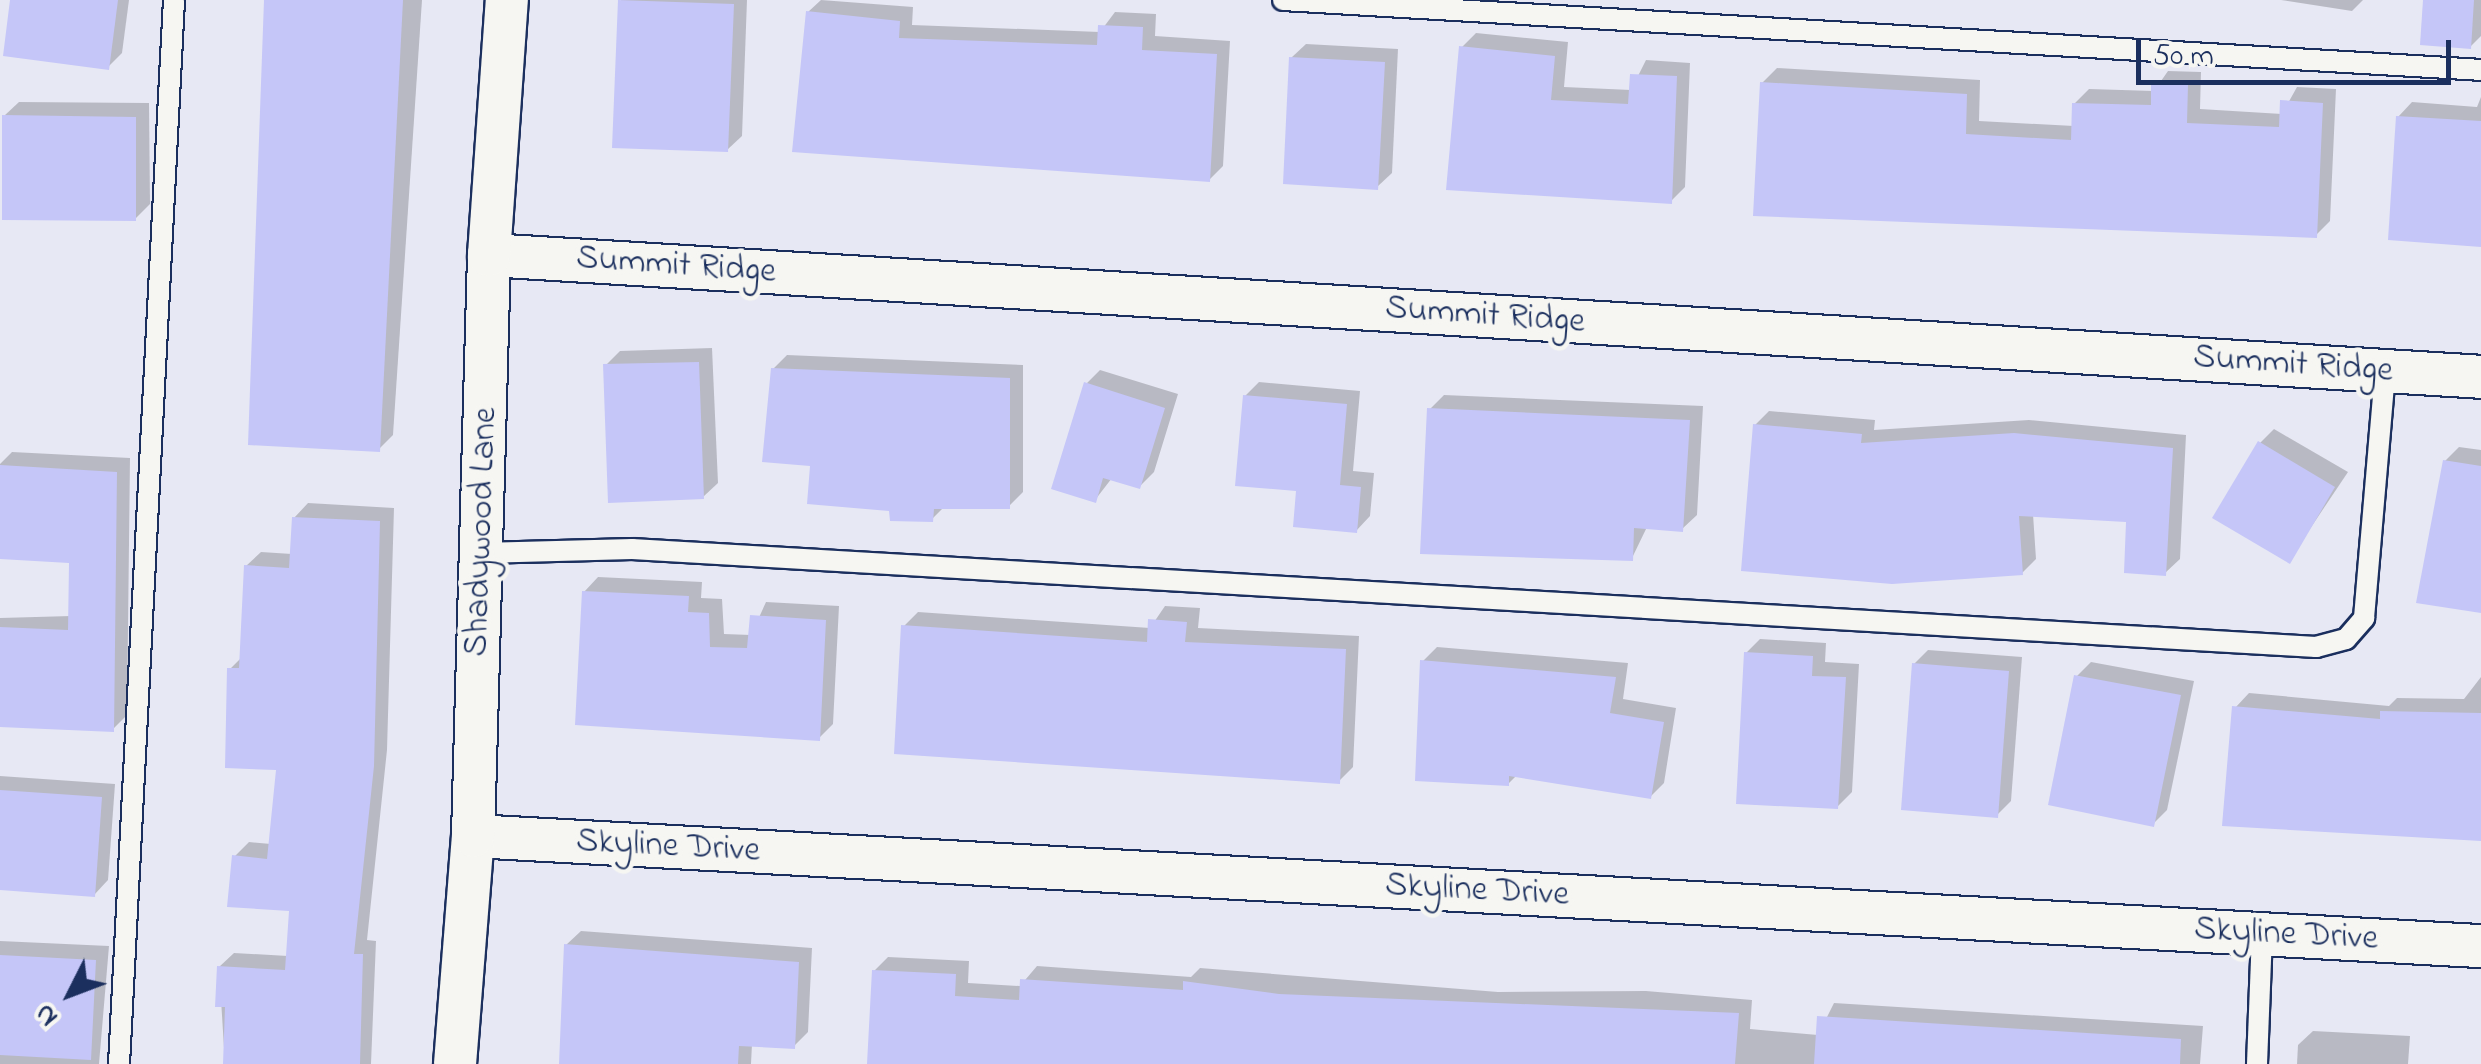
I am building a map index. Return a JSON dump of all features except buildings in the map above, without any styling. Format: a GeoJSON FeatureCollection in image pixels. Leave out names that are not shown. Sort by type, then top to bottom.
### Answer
{"type":"FeatureCollection","features":[{"type":"Feature","properties":{"kind":"street","name":"Shadywood Lane"},"geometry":{"type":"LineString","coordinates":[[454,1064],[473,836],[489,255],[506,0]]}},
{"type":"Feature","properties":{"kind":"street","name":"Summit Ridge"},"geometry":{"type":"LineString","coordinates":[[489,255],[2481,377]]}},
{"type":"Feature","properties":{"kind":"street","name":"Skyline Drive"},"geometry":{"type":"LineString","coordinates":[[473,836],[2481,946]]}},
{"type":"Feature","properties":{"kind":"lane"},"geometry":{"type":"LineString","coordinates":[[119,1064],[174,0]]}},
{"type":"Feature","properties":{"kind":"lane"},"geometry":{"type":"LineString","coordinates":[[1283,0],[2481,70]]}},
{"type":"Feature","properties":{"kind":"lane"},"geometry":{"type":"LineString","coordinates":[[481,553],[632,549],[2316,646],[2346,639],[2364,618],[2385,371]]}},
{"type":"Feature","properties":{"kind":"lane"},"geometry":{"type":"LineString","coordinates":[[2257,1064],[2262,934]]}}]}
